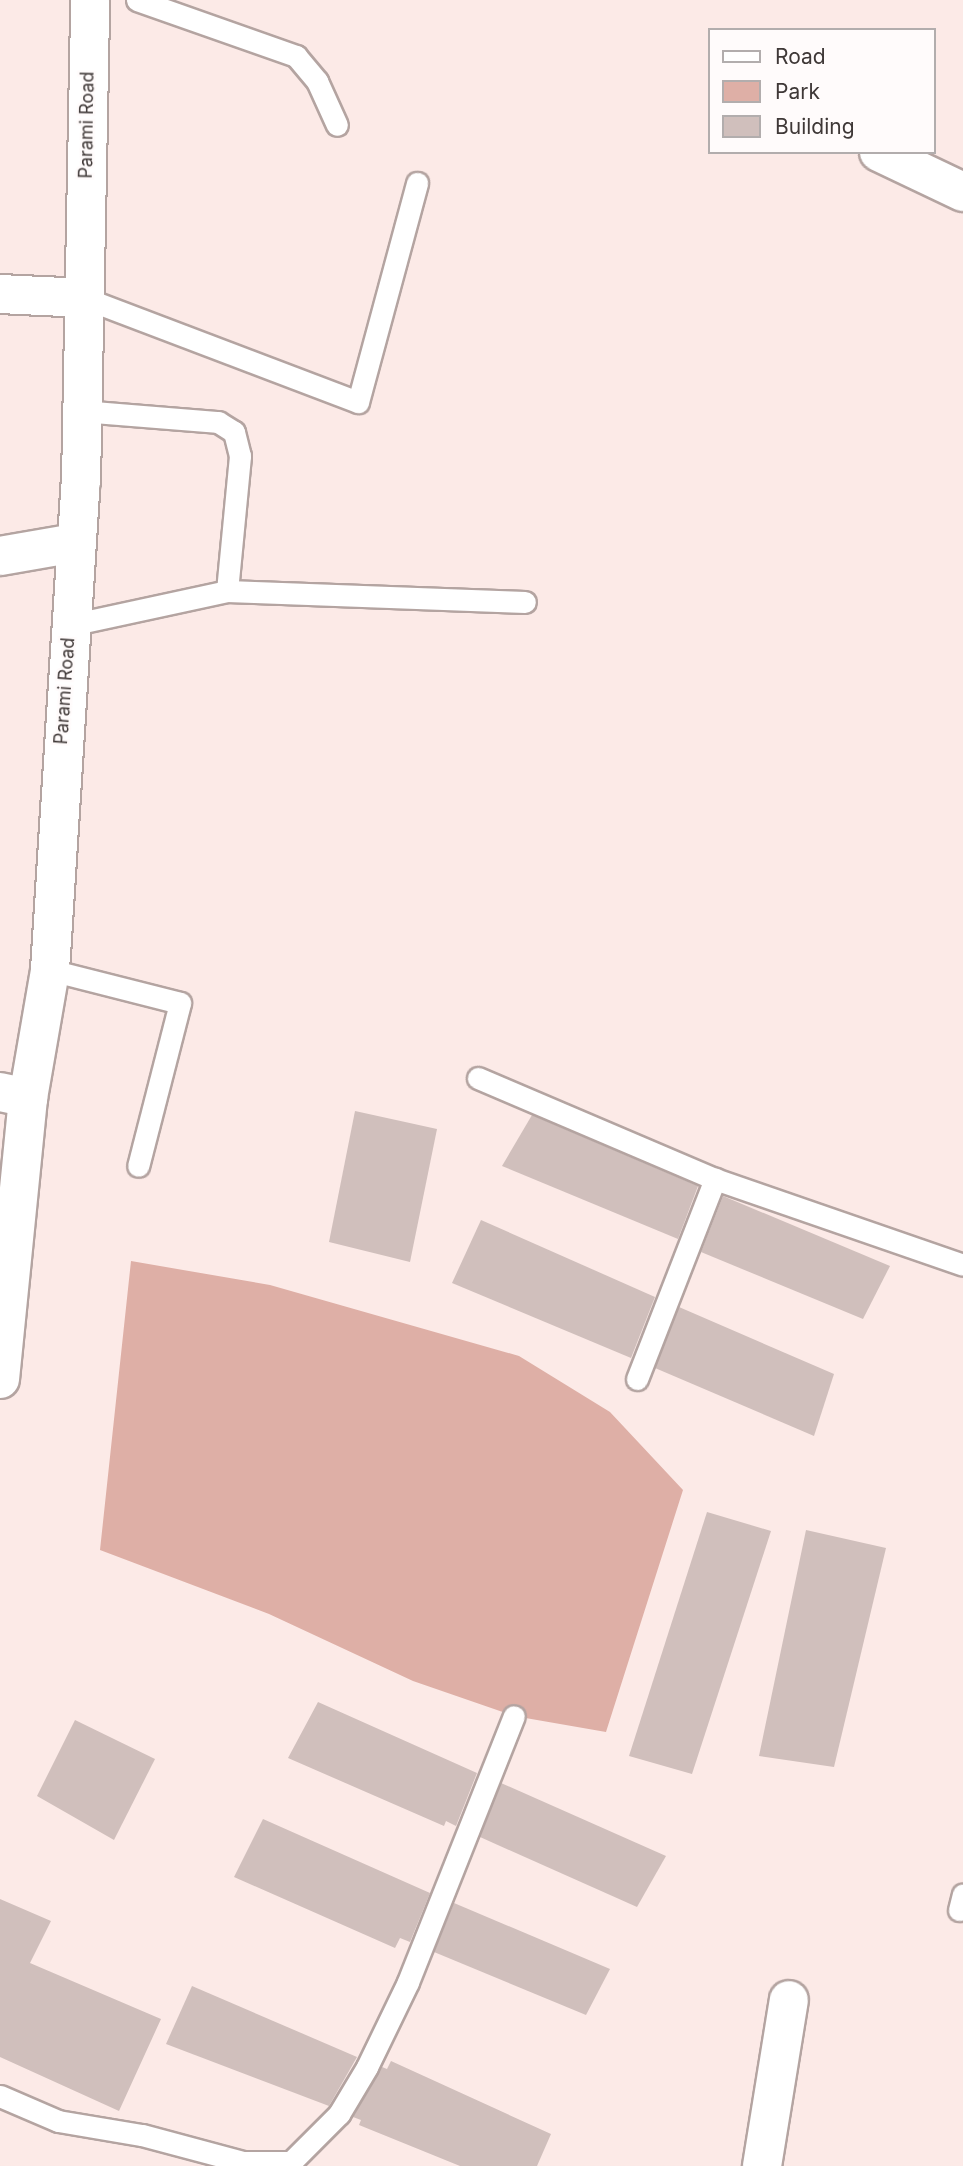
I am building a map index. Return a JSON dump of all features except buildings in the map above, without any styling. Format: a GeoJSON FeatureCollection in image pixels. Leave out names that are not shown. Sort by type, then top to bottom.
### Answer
{"type":"FeatureCollection","features":[{"type":"Feature","properties":{"kind":"main road","name":"Parami Road"},"geometry":{"type":"LineString","coordinates":[[0,1379],[14,1095],[50,970],[82,411],[90,0]]}},
{"type":"Feature","properties":{"kind":"main road"},"geometry":{"type":"LineString","coordinates":[[883,154],[963,192]]}},
{"type":"Feature","properties":{"kind":"main road"},"geometry":{"type":"LineString","coordinates":[[0,294],[84,298]]}},
{"type":"Feature","properties":{"kind":"main road"},"geometry":{"type":"LineString","coordinates":[[0,556],[75,543]]}},
{"type":"Feature","properties":{"kind":"main road"},"geometry":{"type":"LineString","coordinates":[[762,2166],[789,2000]]}},
{"type":"Feature","properties":{"kind":"lane"},"geometry":{"type":"LineString","coordinates":[[137,0],[296,56],[317,81],[337,125]]}},
{"type":"Feature","properties":{"kind":"lane"},"geometry":{"type":"LineString","coordinates":[[84,298],[358,402],[417,183]]}},
{"type":"Feature","properties":{"kind":"lane"},"geometry":{"type":"LineString","coordinates":[[82,411],[191,418],[218,422],[234,432],[240,456],[227,591]]}},
{"type":"Feature","properties":{"kind":"lane"},"geometry":{"type":"LineString","coordinates":[[70,625],[227,591],[525,602]]}},
{"type":"Feature","properties":{"kind":"lane"},"geometry":{"type":"LineString","coordinates":[[50,970],[180,1003],[138,1166]]}},
{"type":"Feature","properties":{"kind":"lane"},"geometry":{"type":"LineString","coordinates":[[478,1078],[715,1179],[963,1265]]}},
{"type":"Feature","properties":{"kind":"lane"},"geometry":{"type":"LineString","coordinates":[[636,1379],[715,1179]]}},
{"type":"Feature","properties":{"kind":"lane"},"geometry":{"type":"LineString","coordinates":[[0,2096],[58,2121],[142,2135],[243,2162],[291,2162],[339,2114],[367,2067],[408,1982],[514,1716]]}},
{"type":"Feature","properties":{"kind":"green space"},"geometry":{"type":"Polygon","coordinates":[[[131,1261],[270,1285],[519,1356],[610,1412],[683,1490],[606,1732],[514,1716],[413,1681],[269,1614],[100,1550],[131,1261]]]}}]}
